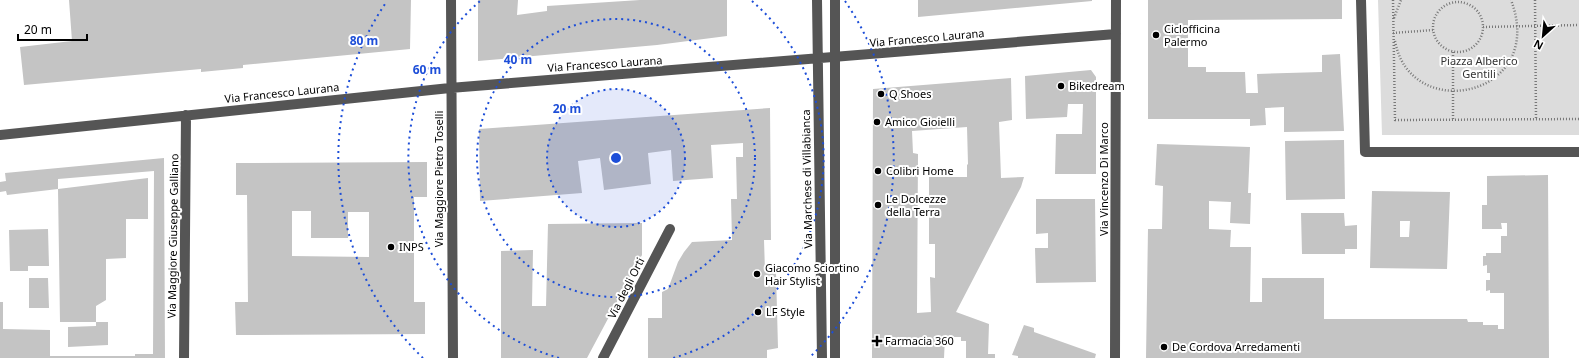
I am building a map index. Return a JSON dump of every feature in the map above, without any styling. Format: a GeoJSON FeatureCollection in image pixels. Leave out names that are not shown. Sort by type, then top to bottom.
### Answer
{"type":"FeatureCollection","features":[{"type":"Feature","properties":{"kind":"street","name":"Via Maggiore Pietro Toselli"},"geometry":{"type":"LineString","coordinates":[[451,0],[450,88],[453,358]]}},
{"type":"Feature","properties":{"kind":"street","name":"Via Marchese di Villabianca"},"geometry":{"type":"LineString","coordinates":[[817,0],[822,358]]}},
{"type":"Feature","properties":{"kind":"street"},"geometry":{"type":"LineString","coordinates":[[835,0],[835,358]]}},
{"type":"Feature","properties":{"kind":"street","name":"Via Vincenzo Di Marco"},"geometry":{"type":"LineString","coordinates":[[1115,358],[1116,0]]}},
{"type":"Feature","properties":{"kind":"street"},"geometry":{"type":"LineString","coordinates":[[1361,0],[1365,152],[1579,152]]}},
{"type":"Feature","properties":{"kind":"street","name":"Via Francesco Laurana"},"geometry":{"type":"LineString","coordinates":[[0,135],[450,88],[835,58],[1116,34]]}},
{"type":"Feature","properties":{"kind":"street","name":"Via Maggiore Giuseppe Galliano"},"geometry":{"type":"LineString","coordinates":[[184,358],[186,115]]}},
{"type":"Feature","properties":{"kind":"street","name":"Via degli Orti"},"geometry":{"type":"LineString","coordinates":[[603,358],[670,229]]}},
{"type":"Feature","properties":{"kind":"path"},"geometry":{"type":"LineString","coordinates":[[1393,0],[1396,120],[1579,119]]}},
{"type":"Feature","properties":{"kind":"path"},"geometry":{"type":"LineString","coordinates":[[1401,0],[1394,19],[1393,33],[1400,58],[1417,78],[1440,89],[1453,91],[1466,91],[1490,82],[1500,73],[1514,52],[1518,26],[1516,13],[1511,0]]}},
{"type":"Feature","properties":{"kind":"path"},"geometry":{"type":"LineString","coordinates":[[1535,0],[1536,119]]}},
{"type":"Feature","properties":{"kind":"path"},"geometry":{"type":"LineString","coordinates":[[1450,1],[1466,3],[1473,7],[1479,12],[1483,27],[1482,34],[1474,47],[1468,50],[1453,52],[1441,46],[1434,36],[1433,21],[1436,13],[1450,1]]}},
{"type":"Feature","properties":{"kind":"path"},"geometry":{"type":"LineString","coordinates":[[1483,27],[1579,25]]}},
{"type":"Feature","properties":{"kind":"path"},"geometry":{"type":"LineString","coordinates":[[1393,33],[1433,30]]}},
{"type":"Feature","properties":{"kind":"path"},"geometry":{"type":"LineString","coordinates":[[1453,52],[1453,119]]}},
{"type":"Feature","properties":{"kind":"green space","name":"Piazza Alberico Gentili"},"geometry":{"type":"Polygon","coordinates":[[[1378,0],[1579,0],[1579,135],[1382,135],[1378,0]]]}},
{"type":"Feature","properties":{"kind":"building"},"geometry":{"type":"Polygon","coordinates":[[[69,0],[411,0],[410,49],[243,65],[243,68],[201,72],[201,69],[24,85],[20,47],[72,41],[69,0]]]}},
{"type":"Feature","properties":{"kind":"building"},"geometry":{"type":"Polygon","coordinates":[[[478,0],[518,0],[517,15],[547,11],[547,6],[640,0],[727,0],[727,36],[657,45],[478,61],[478,0]]]}},
{"type":"Feature","properties":{"kind":"building"},"geometry":{"type":"Polygon","coordinates":[[[918,0],[1092,0],[1092,1],[918,17],[918,0]]]}},
{"type":"Feature","properties":{"kind":"building"},"geometry":{"type":"Polygon","coordinates":[[[1148,0],[1342,0],[1342,19],[1188,20],[1188,67],[1206,67],[1206,72],[1245,72],[1246,93],[1258,93],[1257,74],[1322,72],[1322,55],[1340,54],[1344,131],[1284,132],[1284,107],[1265,108],[1266,125],[1250,126],[1250,119],[1148,119],[1148,0]]]}},
{"type":"Feature","properties":{"kind":"building"},"geometry":{"type":"Polygon","coordinates":[[[1091,70],[1096,77],[1096,174],[1055,174],[1056,134],[1082,134],[1083,104],[1068,104],[1067,117],[1026,119],[1025,76],[1091,70]]]}},
{"type":"Feature","properties":{"kind":"building"},"geometry":{"type":"Polygon","coordinates":[[[1011,78],[1012,120],[999,122],[1001,178],[1024,177],[1021,187],[956,312],[989,324],[988,354],[995,354],[995,358],[966,358],[966,341],[961,341],[961,337],[945,337],[944,358],[872,358],[873,89],[1011,78]],[[967,127],[912,131],[913,153],[918,154],[917,313],[931,312],[930,277],[935,278],[935,244],[929,244],[929,177],[967,177],[967,127]]]}},
{"type":"Feature","properties":{"kind":"building"},"geometry":{"type":"Polygon","coordinates":[[[770,108],[771,240],[764,240],[765,272],[776,272],[778,348],[767,350],[767,358],[648,358],[648,318],[662,318],[662,292],[668,289],[678,262],[684,252],[692,242],[732,240],[731,199],[737,199],[736,157],[743,157],[743,143],[711,145],[713,178],[673,181],[671,150],[648,153],[651,184],[604,190],[600,158],[578,161],[582,193],[480,201],[479,129],[770,108]]]}},
{"type":"Feature","properties":{"kind":"building"},"geometry":{"type":"Polygon","coordinates":[[[1344,140],[1345,199],[1286,200],[1285,141],[1344,140]]]}},
{"type":"Feature","properties":{"kind":"building"},"geometry":{"type":"Polygon","coordinates":[[[1157,144],[1250,147],[1248,193],[1251,193],[1250,224],[1230,223],[1231,202],[1209,201],[1209,229],[1231,230],[1230,247],[1251,247],[1250,302],[1262,302],[1262,278],[1324,278],[1324,319],[1467,319],[1468,322],[1483,322],[1483,325],[1498,325],[1498,329],[1504,329],[1504,293],[1490,293],[1490,290],[1486,291],[1486,280],[1490,280],[1490,273],[1487,273],[1487,265],[1483,266],[1483,256],[1486,256],[1486,253],[1501,253],[1501,236],[1507,236],[1507,223],[1501,223],[1502,229],[1482,229],[1482,205],[1487,205],[1487,176],[1548,175],[1549,358],[1146,358],[1148,229],[1162,229],[1163,186],[1155,185],[1157,144]]]}},
{"type":"Feature","properties":{"kind":"building"},"geometry":{"type":"Polygon","coordinates":[[[164,158],[165,358],[0,358],[0,302],[3,302],[3,329],[50,330],[50,356],[135,356],[135,354],[153,354],[154,171],[58,179],[58,189],[7,195],[6,191],[0,192],[0,182],[6,181],[5,173],[164,158]]]}},
{"type":"Feature","properties":{"kind":"building","name":"INPS"},"geometry":{"type":"Polygon","coordinates":[[[427,162],[427,197],[414,197],[414,302],[425,302],[425,334],[236,335],[235,302],[248,302],[247,195],[236,195],[236,163],[427,162]],[[292,211],[292,256],[369,257],[369,212],[348,212],[348,238],[311,238],[311,211],[292,211]]]}},
{"type":"Feature","properties":{"kind":"building"},"geometry":{"type":"Polygon","coordinates":[[[148,178],[148,219],[126,219],[126,258],[106,259],[106,300],[96,306],[96,322],[60,322],[58,189],[148,178]]]}},
{"type":"Feature","properties":{"kind":"building"},"geometry":{"type":"Polygon","coordinates":[[[1372,191],[1450,192],[1447,269],[1370,268],[1372,191]],[[1400,221],[1400,237],[1409,237],[1410,221],[1400,221]]]}},
{"type":"Feature","properties":{"kind":"building"},"geometry":{"type":"Polygon","coordinates":[[[1036,199],[1095,199],[1096,282],[1036,283],[1035,248],[1048,248],[1048,233],[1036,234],[1036,199]]]}},
{"type":"Feature","properties":{"kind":"building"},"geometry":{"type":"Polygon","coordinates":[[[1301,213],[1344,213],[1345,226],[1357,225],[1357,249],[1345,249],[1345,254],[1302,254],[1301,213]]]}},
{"type":"Feature","properties":{"kind":"building"},"geometry":{"type":"Polygon","coordinates":[[[642,223],[642,255],[587,358],[501,358],[501,251],[533,250],[532,306],[546,306],[548,224],[642,223]]]}},
{"type":"Feature","properties":{"kind":"building"},"geometry":{"type":"Polygon","coordinates":[[[48,229],[49,266],[28,266],[28,271],[10,271],[9,230],[48,229]]]}},
{"type":"Feature","properties":{"kind":"building"},"geometry":{"type":"Polygon","coordinates":[[[29,278],[48,278],[49,308],[29,308],[29,278]]]}},
{"type":"Feature","properties":{"kind":"building"},"geometry":{"type":"Polygon","coordinates":[[[96,322],[108,322],[108,345],[68,347],[68,327],[96,326],[96,322]]]}},
{"type":"Feature","properties":{"kind":"building"},"geometry":{"type":"Polygon","coordinates":[[[1024,325],[1034,328],[1034,332],[1096,354],[1095,358],[1018,358],[1018,356],[1012,355],[1024,325]]]}},
{"type":"Feature","properties":{"kind":"place","name":"Ciclofficina Palermo"},"geometry":{"type":"Point","coordinates":[1156,35]}},
{"type":"Feature","properties":{"kind":"place","name":"Bikedream"},"geometry":{"type":"Point","coordinates":[1061,86]}},
{"type":"Feature","properties":{"kind":"place","name":"Q Shoes"},"geometry":{"type":"Point","coordinates":[881,94]}},
{"type":"Feature","properties":{"kind":"place","name":"Amico Gioielli"},"geometry":{"type":"Point","coordinates":[877,122]}},
{"type":"Feature","properties":{"kind":"place","name":"Colibri Home"},"geometry":{"type":"Point","coordinates":[878,171]}},
{"type":"Feature","properties":{"kind":"place","name":"Le Dolcezze della Terra"},"geometry":{"type":"Point","coordinates":[878,205]}},
{"type":"Feature","properties":{"kind":"place","name":"INPS"},"geometry":{"type":"Point","coordinates":[391,247]}},
{"type":"Feature","properties":{"kind":"place","name":"Giacomo Sciortino Hair Stylist"},"geometry":{"type":"Point","coordinates":[757,274]}},
{"type":"Feature","properties":{"kind":"place","name":"LF Style"},"geometry":{"type":"Point","coordinates":[758,312]}},
{"type":"Feature","properties":{"kind":"place","name":"Farmacia 360"},"geometry":{"type":"Point","coordinates":[877,341]}},
{"type":"Feature","properties":{"kind":"place","name":"De Cordova Arredamenti"},"geometry":{"type":"Point","coordinates":[1164,347]}}]}
